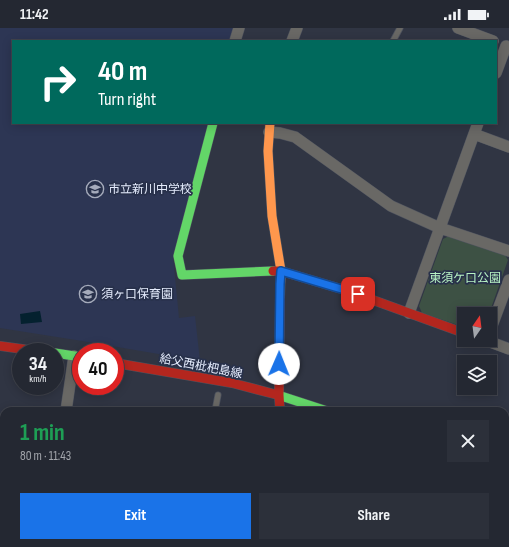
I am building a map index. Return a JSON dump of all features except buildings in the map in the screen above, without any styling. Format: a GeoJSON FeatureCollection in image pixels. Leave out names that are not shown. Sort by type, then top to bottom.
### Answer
{"type":"FeatureCollection","features":[{"type":"Feature","properties":{"kind":"street"},"geometry":{"type":"LineString","coordinates":[[235,40],[239,28]]}},
{"type":"Feature","properties":{"kind":"street"},"geometry":{"type":"LineString","coordinates":[[292,40],[297,28]]}},
{"type":"Feature","properties":{"kind":"street"},"geometry":{"type":"LineString","coordinates":[[462,29],[490,40]]}},
{"type":"Feature","properties":{"kind":"street"},"geometry":{"type":"LineString","coordinates":[[497,70],[504,45]]}},
{"type":"Feature","properties":{"kind":"street"},"geometry":{"type":"LineString","coordinates":[[213,124],[178,256],[182,275],[281,271],[348,291],[457,330]]}},
{"type":"Feature","properties":{"kind":"street"},"geometry":{"type":"LineString","coordinates":[[409,313],[478,124]]}},
{"type":"Feature","properties":{"kind":"street"},"geometry":{"type":"LineString","coordinates":[[280,407],[281,271],[272,216],[268,151],[270,128],[280,133],[295,136],[391,206],[440,228],[509,251]]}},
{"type":"Feature","properties":{"kind":"street"},"geometry":{"type":"LineString","coordinates":[[474,134],[509,147]]}},
{"type":"Feature","properties":{"kind":"street"},"geometry":{"type":"LineString","coordinates":[[497,312],[509,280]]}},
{"type":"Feature","properties":{"kind":"street"},"geometry":{"type":"LineString","coordinates":[[497,343],[509,349]]}},
{"type":"Feature","properties":{"kind":"street"},"geometry":{"type":"LineString","coordinates":[[0,346],[12,348]]}},
{"type":"Feature","properties":{"kind":"street","name":"給父西枇杷島線"},"geometry":{"type":"LineString","coordinates":[[124,365],[232,383],[279,394],[316,407]]}},
{"type":"Feature","properties":{"kind":"street"},"geometry":{"type":"LineString","coordinates":[[67,407],[72,384]]}},
{"type":"Feature","properties":{"kind":"lane"},"geometry":{"type":"LineString","coordinates":[[394,40],[400,28]]}},
{"type":"Feature","properties":{"kind":"lane"},"geometry":{"type":"LineString","coordinates":[[216,407],[218,396]]}},
{"type":"Feature","properties":{"kind":"shaded area","name":"市立新川中学校"},"geometry":{"type":"Polygon","coordinates":[[[0,28],[235,28],[231,40],[12,40],[12,124],[209,124],[173,256],[179,318],[195,316],[200,361],[124,348],[124,343],[94,343],[0,328],[0,28]]]}},
{"type":"Feature","properties":{"kind":"shaded area"},"geometry":{"type":"Polygon","coordinates":[[[40,311],[42,322],[21,324],[20,314],[40,311]]]}},
{"type":"Feature","properties":{"kind":"green space","name":"東須ケ口公園"},"geometry":{"type":"Polygon","coordinates":[[[449,236],[505,255],[508,260],[491,307],[457,307],[457,325],[422,313],[419,306],[443,239],[449,236]]]}},
{"type":"Feature","properties":{"kind":"traffic: fast"},"geometry":{"type":"LineString","coordinates":[[213,124],[178,256],[182,275],[273,271]]}},
{"type":"Feature","properties":{"kind":"traffic: fast"},"geometry":{"type":"LineString","coordinates":[[64,354],[72,356]]}},
{"type":"Feature","properties":{"kind":"traffic: fast"},"geometry":{"type":"LineString","coordinates":[[278,395],[315,407]]}},
{"type":"Feature","properties":{"kind":"traffic: slow"},"geometry":{"type":"LineString","coordinates":[[270,124],[268,151],[272,216],[281,271],[280,297]]}},
{"type":"Feature","properties":{"kind":"traffic: jam"},"geometry":{"type":"LineString","coordinates":[[273,271],[281,271],[348,291],[457,330]]}},
{"type":"Feature","properties":{"kind":"traffic: jam"},"geometry":{"type":"LineString","coordinates":[[280,297],[280,407]]}},
{"type":"Feature","properties":{"kind":"traffic: jam"},"geometry":{"type":"LineString","coordinates":[[0,346],[12,348]]}},
{"type":"Feature","properties":{"kind":"traffic: jam"},"geometry":{"type":"LineString","coordinates":[[124,365],[232,383],[278,395]]}},
{"type":"Feature","properties":{"kind":"place","name":"市立新川中学校"},"geometry":{"type":"Point","coordinates":[95,189]}},
{"type":"Feature","properties":{"kind":"place","name":"須ヶ口保育園"},"geometry":{"type":"Point","coordinates":[88,294]}},
{"type":"Feature","properties":{"kind":"route"},"geometry":{"type":"LineString","coordinates":[[279,364],[281,271],[358,294]]}}]}
